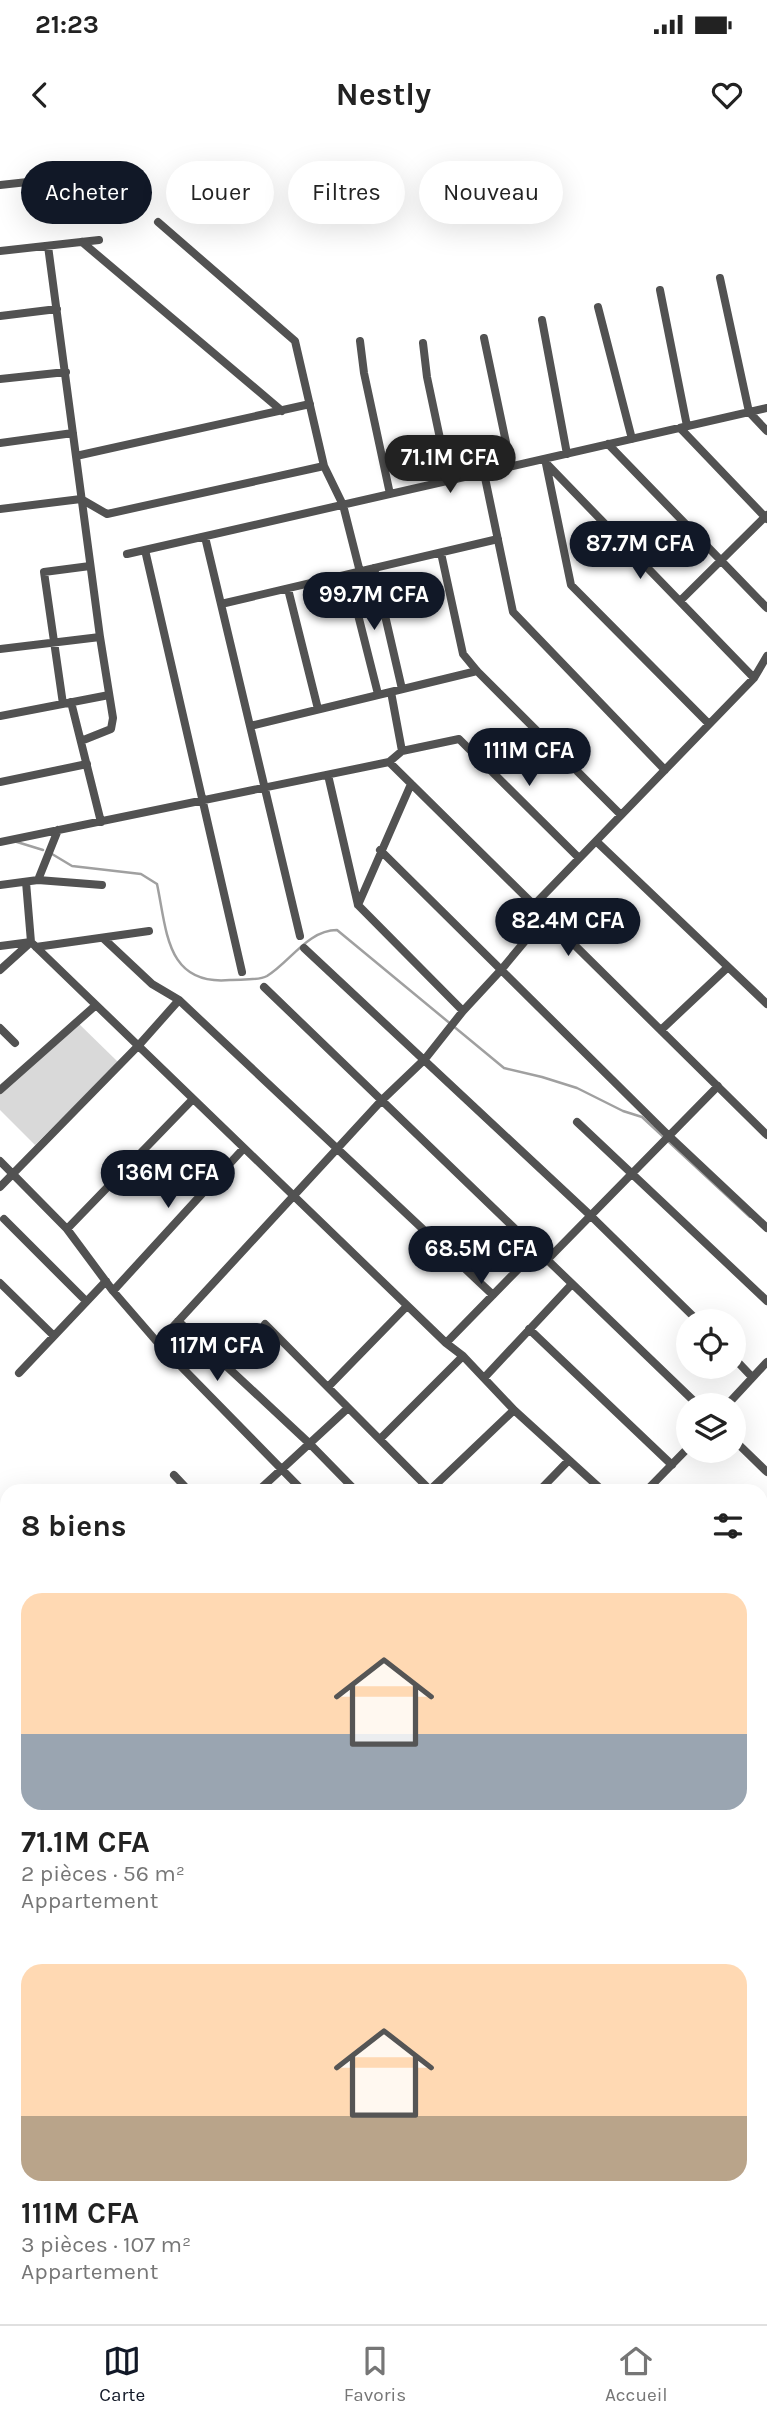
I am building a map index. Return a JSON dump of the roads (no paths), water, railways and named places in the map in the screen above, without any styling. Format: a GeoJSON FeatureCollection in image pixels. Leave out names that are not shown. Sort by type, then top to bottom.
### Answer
{"type":"FeatureCollection","features":[{"type":"Feature","properties":{"kind":"street"},"geometry":{"type":"LineString","coordinates":[[0,185],[21,183]]}},
{"type":"Feature","properties":{"kind":"street"},"geometry":{"type":"LineString","coordinates":[[158,222],[295,341],[324,466],[343,505],[360,572]]}},
{"type":"Feature","properties":{"kind":"street"},"geometry":{"type":"LineString","coordinates":[[0,251],[99,240]]}},
{"type":"Feature","properties":{"kind":"street"},"geometry":{"type":"LineString","coordinates":[[82,242],[282,411]]}},
{"type":"Feature","properties":{"kind":"street"},"geometry":{"type":"LineString","coordinates":[[48,246],[113,718],[111,729],[81,741]]}},
{"type":"Feature","properties":{"kind":"street"},"geometry":{"type":"LineString","coordinates":[[720,278],[749,412],[767,431]]}},
{"type":"Feature","properties":{"kind":"street"},"geometry":{"type":"LineString","coordinates":[[660,290],[683,427],[766,517],[680,601]]}},
{"type":"Feature","properties":{"kind":"street"},"geometry":{"type":"LineString","coordinates":[[598,307],[632,439]]}},
{"type":"Feature","properties":{"kind":"street"},"geometry":{"type":"LineString","coordinates":[[0,316],[57,309]]}},
{"type":"Feature","properties":{"kind":"street"},"geometry":{"type":"LineString","coordinates":[[542,320],[567,454]]}},
{"type":"Feature","properties":{"kind":"street"},"geometry":{"type":"LineString","coordinates":[[484,338],[511,466]]}},
{"type":"Feature","properties":{"kind":"street"},"geometry":{"type":"LineString","coordinates":[[360,341],[364,373],[390,494]]}},
{"type":"Feature","properties":{"kind":"street"},"geometry":{"type":"LineString","coordinates":[[423,343],[427,377],[449,481]]}},
{"type":"Feature","properties":{"kind":"street"},"geometry":{"type":"LineString","coordinates":[[0,379],[66,372]]}},
{"type":"Feature","properties":{"kind":"street"},"geometry":{"type":"LineString","coordinates":[[76,456],[310,404]]}},
{"type":"Feature","properties":{"kind":"street"},"geometry":{"type":"LineString","coordinates":[[127,554],[511,466],[546,461],[767,408]]}},
{"type":"Feature","properties":{"kind":"street"},"geometry":{"type":"LineString","coordinates":[[0,443],[73,433]]}},
{"type":"Feature","properties":{"kind":"street"},"geometry":{"type":"LineString","coordinates":[[608,444],[767,608]]}},
{"type":"Feature","properties":{"kind":"street"},"geometry":{"type":"LineString","coordinates":[[546,461],[754,678]]}},
{"type":"Feature","properties":{"kind":"street"},"geometry":{"type":"LineString","coordinates":[[546,461],[571,585],[709,724]]}},
{"type":"Feature","properties":{"kind":"street"},"geometry":{"type":"LineString","coordinates":[[0,509],[81,499],[107,514],[324,466]]}},
{"type":"Feature","properties":{"kind":"street"},"geometry":{"type":"LineString","coordinates":[[484,473],[513,612],[665,770]]}},
{"type":"Feature","properties":{"kind":"street"},"geometry":{"type":"LineString","coordinates":[[205,537],[300,936]]}},
{"type":"Feature","properties":{"kind":"street"},"geometry":{"type":"LineString","coordinates":[[221,604],[498,539]]}},
{"type":"Feature","properties":{"kind":"street"},"geometry":{"type":"LineString","coordinates":[[145,550],[242,972]]}},
{"type":"Feature","properties":{"kind":"street"},"geometry":{"type":"LineString","coordinates":[[441,553],[463,654],[621,815]]}},
{"type":"Feature","properties":{"kind":"street"},"geometry":{"type":"LineString","coordinates":[[90,566],[44,572],[53,643],[101,822]]}},
{"type":"Feature","properties":{"kind":"street"},"geometry":{"type":"LineString","coordinates":[[374,568],[402,689]]}},
{"type":"Feature","properties":{"kind":"street"},"geometry":{"type":"LineString","coordinates":[[348,575],[379,695]]}},
{"type":"Feature","properties":{"kind":"street"},"geometry":{"type":"LineString","coordinates":[[288,589],[318,709]]}},
{"type":"Feature","properties":{"kind":"street"},"geometry":{"type":"LineString","coordinates":[[0,649],[100,637]]}},
{"type":"Feature","properties":{"kind":"street"},"geometry":{"type":"LineString","coordinates":[[534,905],[754,678],[767,656]]}},
{"type":"Feature","properties":{"kind":"street"},"geometry":{"type":"LineString","coordinates":[[250,726],[477,671]]}},
{"type":"Feature","properties":{"kind":"street"},"geometry":{"type":"LineString","coordinates":[[391,692],[402,751]]}},
{"type":"Feature","properties":{"kind":"street"},"geometry":{"type":"LineString","coordinates":[[0,716],[110,695]]}},
{"type":"Feature","properties":{"kind":"street"},"geometry":{"type":"LineString","coordinates":[[0,842],[389,762],[402,751],[459,739],[579,858]]}},
{"type":"Feature","properties":{"kind":"street"},"geometry":{"type":"LineString","coordinates":[[389,762],[767,1135]]}},
{"type":"Feature","properties":{"kind":"street"},"geometry":{"type":"LineString","coordinates":[[0,782],[87,764]]}},
{"type":"Feature","properties":{"kind":"street"},"geometry":{"type":"LineString","coordinates":[[328,775],[358,905],[463,1011]]}},
{"type":"Feature","properties":{"kind":"street"},"geometry":{"type":"LineString","coordinates":[[358,905],[411,784]]}},
{"type":"Feature","properties":{"kind":"street"},"geometry":{"type":"LineString","coordinates":[[38,880],[58,830]]}},
{"type":"Feature","properties":{"kind":"street"},"geometry":{"type":"LineString","coordinates":[[596,841],[767,1004]]}},
{"type":"Feature","properties":{"kind":"street"},"geometry":{"type":"LineString","coordinates":[[380,850],[670,1137],[767,1228]]}},
{"type":"Feature","properties":{"kind":"street"},"geometry":{"type":"LineString","coordinates":[[0,885],[38,880],[102,886]]}},
{"type":"Feature","properties":{"kind":"street"},"geometry":{"type":"LineString","coordinates":[[26,882],[34,945],[407,1306],[463,1356],[514,1410],[595,1484]]}},
{"type":"Feature","properties":{"kind":"street"},"geometry":{"type":"LineString","coordinates":[[158,1343],[381,1101],[425,1059],[546,916]]}},
{"type":"Feature","properties":{"kind":"street"},"geometry":{"type":"LineString","coordinates":[[0,946],[34,945],[149,931]]}},
{"type":"Feature","properties":{"kind":"street"},"geometry":{"type":"LineString","coordinates":[[103,938],[152,984],[179,1000],[493,1295]]}},
{"type":"Feature","properties":{"kind":"street"},"geometry":{"type":"LineString","coordinates":[[0,970],[34,945]]}},
{"type":"Feature","properties":{"kind":"street"},"geometry":{"type":"LineString","coordinates":[[304,948],[425,1059],[686,1309]]}},
{"type":"Feature","properties":{"kind":"street"},"geometry":{"type":"LineString","coordinates":[[661,1030],[727,967]]}},
{"type":"Feature","properties":{"kind":"street"},"geometry":{"type":"LineString","coordinates":[[264,987],[686,1393]]}},
{"type":"Feature","properties":{"kind":"street"},"geometry":{"type":"LineString","coordinates":[[0,1187],[139,1045],[179,1000]]}},
{"type":"Feature","properties":{"kind":"street"},"geometry":{"type":"LineString","coordinates":[[0,1090],[96,1005]]}},
{"type":"Feature","properties":{"kind":"street"},"geometry":{"type":"LineString","coordinates":[[0,1028],[15,1044]]}},
{"type":"Feature","properties":{"kind":"street"},"geometry":{"type":"LineString","coordinates":[[547,1260],[718,1086]]}},
{"type":"Feature","properties":{"kind":"street"},"geometry":{"type":"LineString","coordinates":[[67,1229],[193,1099]]}},
{"type":"Feature","properties":{"kind":"street"},"geometry":{"type":"LineString","coordinates":[[577,1122],[767,1301]]}},
{"type":"Feature","properties":{"kind":"street"},"geometry":{"type":"LineString","coordinates":[[113,1291],[243,1148]]}},
{"type":"Feature","properties":{"kind":"street"},"geometry":{"type":"LineString","coordinates":[[0,1161],[67,1229],[113,1291],[158,1343],[297,1484]]}},
{"type":"Feature","properties":{"kind":"street"},"geometry":{"type":"LineString","coordinates":[[4,1219],[86,1301]]}},
{"type":"Feature","properties":{"kind":"street"},"geometry":{"type":"LineString","coordinates":[[446,1343],[537,1250]]}},
{"type":"Feature","properties":{"kind":"street"},"geometry":{"type":"LineString","coordinates":[[19,1373],[106,1281]]}},
{"type":"Feature","properties":{"kind":"street"},"geometry":{"type":"LineString","coordinates":[[0,1283],[54,1336]]}},
{"type":"Feature","properties":{"kind":"street"},"geometry":{"type":"LineString","coordinates":[[484,1378],[572,1284]]}},
{"type":"Feature","properties":{"kind":"street"},"geometry":{"type":"LineString","coordinates":[[328,1387],[407,1306]]}},
{"type":"Feature","properties":{"kind":"street"},"geometry":{"type":"LineString","coordinates":[[178,1321],[349,1484]]}},
{"type":"Feature","properties":{"kind":"street"},"geometry":{"type":"LineString","coordinates":[[265,1324],[423,1484]]}},
{"type":"Feature","properties":{"kind":"street"},"geometry":{"type":"LineString","coordinates":[[529,1329],[672,1465]]}},
{"type":"Feature","properties":{"kind":"street"},"geometry":{"type":"LineString","coordinates":[[380,1439],[463,1356]]}},
{"type":"Feature","properties":{"kind":"street"},"geometry":{"type":"LineString","coordinates":[[738,1393],[767,1362]]}},
{"type":"Feature","properties":{"kind":"street"},"geometry":{"type":"LineString","coordinates":[[746,1371],[752,1377]]}},
{"type":"Feature","properties":{"kind":"street"},"geometry":{"type":"LineString","coordinates":[[266,1484],[348,1408]]}},
{"type":"Feature","properties":{"kind":"street"},"geometry":{"type":"LineString","coordinates":[[437,1484],[514,1410]]}},
{"type":"Feature","properties":{"kind":"street"},"geometry":{"type":"LineString","coordinates":[[746,1452],[767,1472]]}},
{"type":"Feature","properties":{"kind":"street"},"geometry":{"type":"LineString","coordinates":[[546,1484],[569,1460]]}},
{"type":"Feature","properties":{"kind":"street"},"geometry":{"type":"LineString","coordinates":[[653,1484],[676,1461]]}},
{"type":"Feature","properties":{"kind":"street"},"geometry":{"type":"LineString","coordinates":[[174,1475],[182,1484]]}},
{"type":"Feature","properties":{"kind":"waterway"},"geometry":{"type":"LineString","coordinates":[[17,842],[43,850]]}},
{"type":"Feature","properties":{"kind":"waterway"},"geometry":{"type":"LineString","coordinates":[[52,854],[72,866],[141,874],[157,884],[173,952],[181,965],[193,974],[209,980],[263,978],[317,935],[337,930],[504,1068],[577,1088],[623,1111],[642,1117],[750,1217]]}}]}
